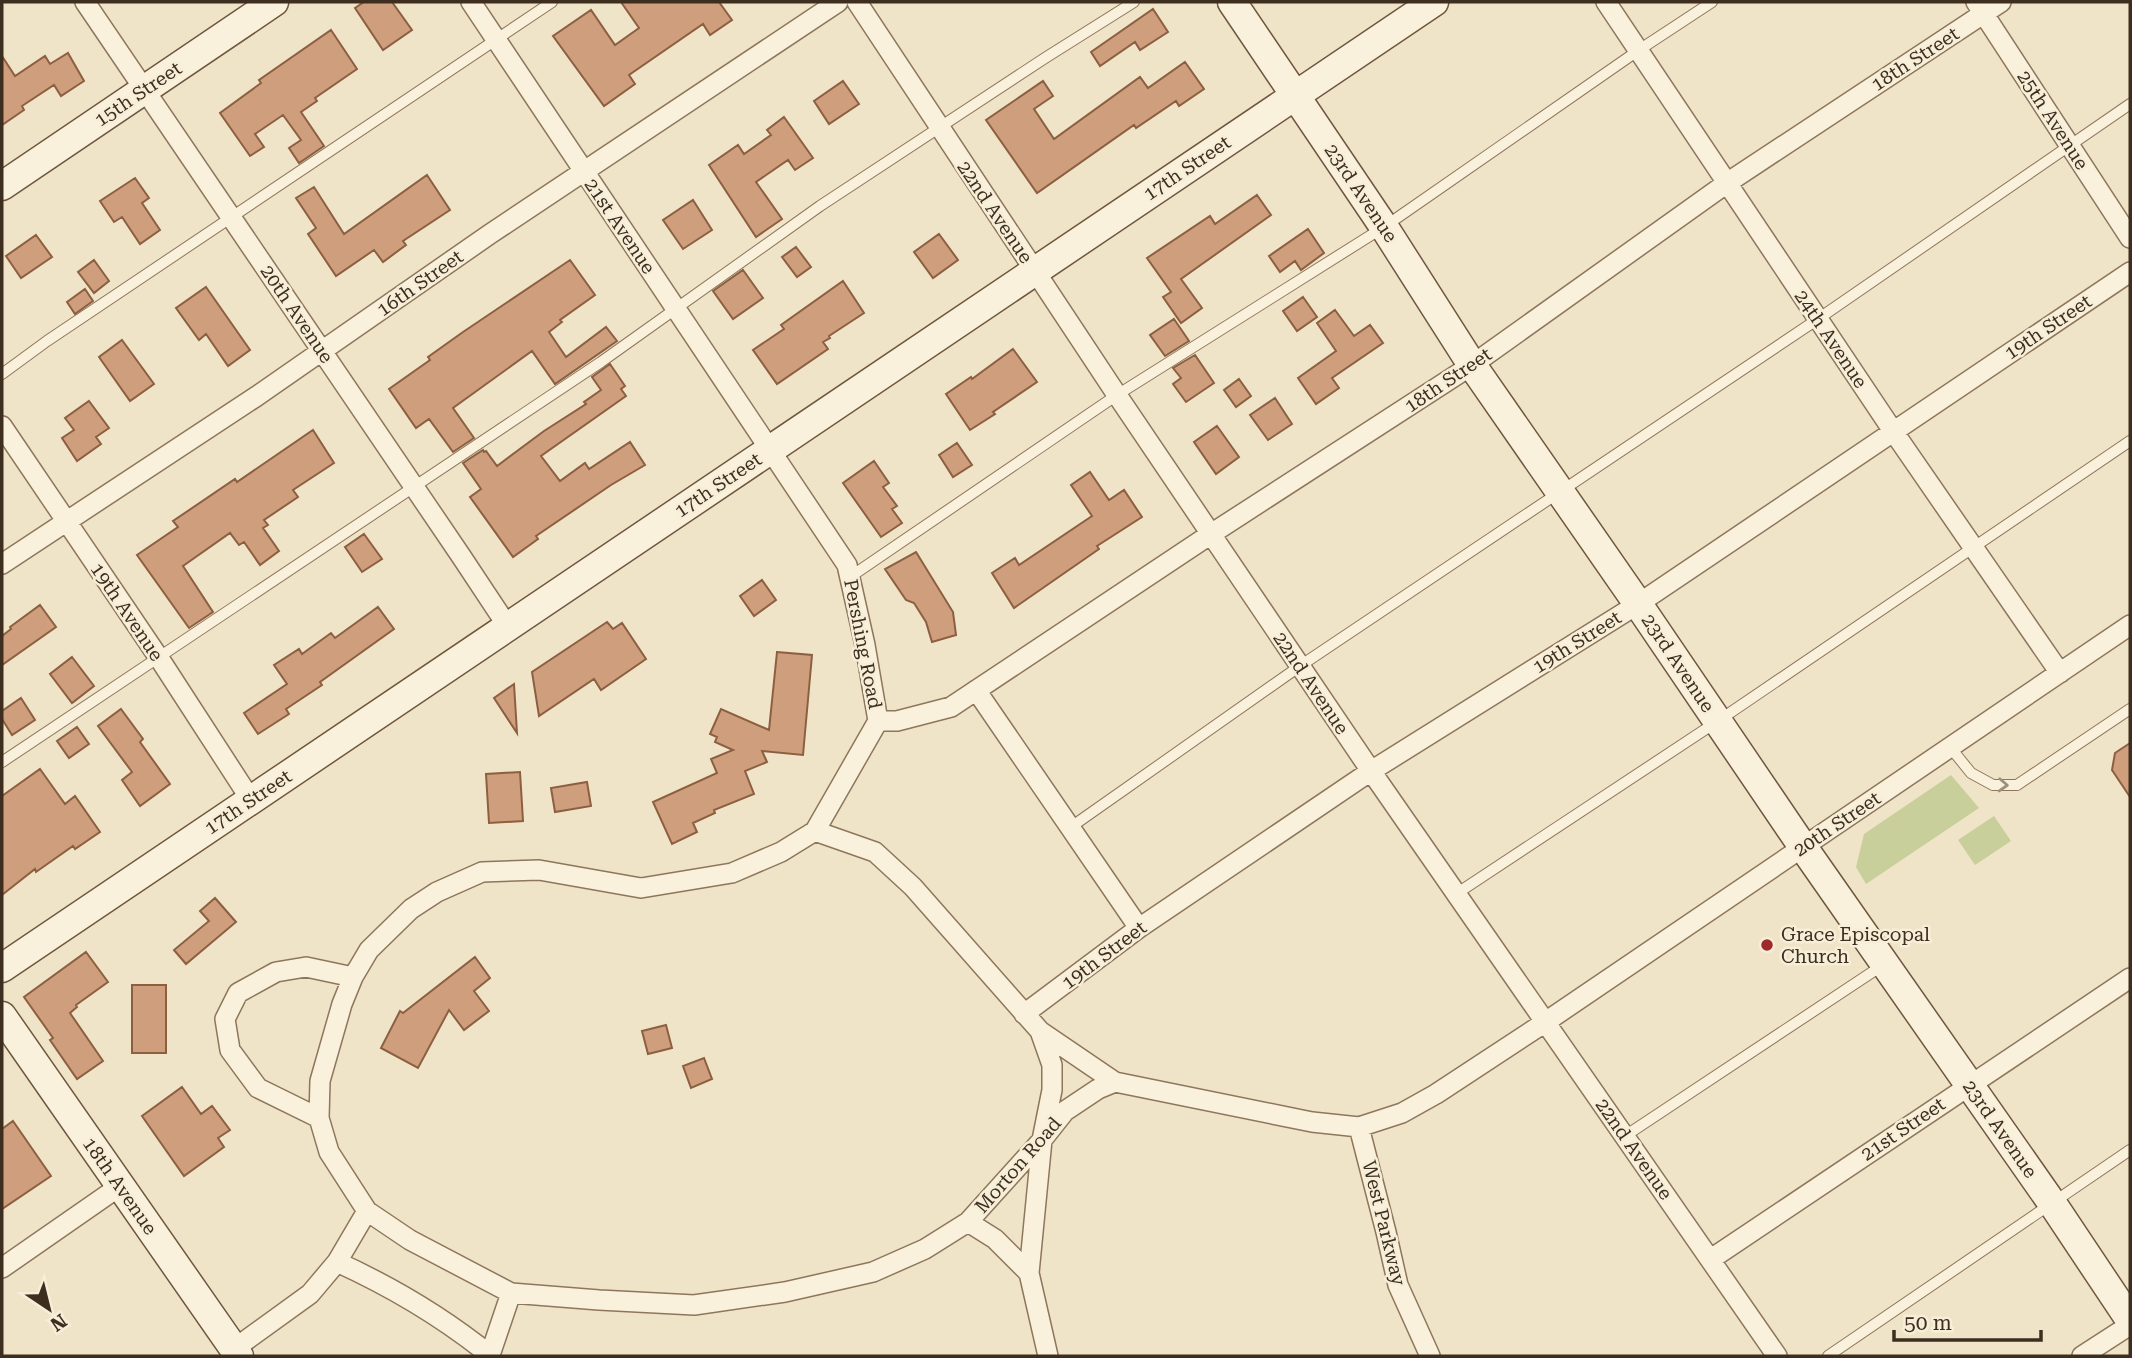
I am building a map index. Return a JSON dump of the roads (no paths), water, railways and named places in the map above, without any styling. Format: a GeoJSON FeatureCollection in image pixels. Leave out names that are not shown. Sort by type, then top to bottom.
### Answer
{"type":"FeatureCollection","features":[{"type":"Feature","properties":{"kind":"main road","name":"15th Street"},"geometry":{"type":"LineString","coordinates":[[2,186],[274,2]]}},
{"type":"Feature","properties":{"kind":"main road","name":"23rd Avenue"},"geometry":{"type":"LineString","coordinates":[[1232,2],[1384,227],[1472,365],[1803,847],[2052,1203],[2130,1320]]}},
{"type":"Feature","properties":{"kind":"main road","name":"17th Street"},"geometry":{"type":"LineString","coordinates":[[2,968],[1434,2]]}},
{"type":"Feature","properties":{"kind":"main road","name":"18th Avenue"},"geometry":{"type":"LineString","coordinates":[[2,1016],[237,1353]]}},
{"type":"Feature","properties":{"kind":"street","name":"20th Avenue"},"geometry":{"type":"LineString","coordinates":[[85,2],[508,627]]}},
{"type":"Feature","properties":{"kind":"street","name":"21st Avenue"},"geometry":{"type":"LineString","coordinates":[[471,2],[770,450]]}},
{"type":"Feature","properties":{"kind":"street","name":"16th Street"},"geometry":{"type":"LineString","coordinates":[[2,564],[246,404],[838,2]]}},
{"type":"Feature","properties":{"kind":"street","name":"22nd Avenue"},"geometry":{"type":"LineString","coordinates":[[857,2],[1117,395],[1371,771],[1777,1356]]}},
{"type":"Feature","properties":{"kind":"street","name":"24th Avenue"},"geometry":{"type":"LineString","coordinates":[[1606,2],[1893,431],[2060,673]]}},
{"type":"Feature","properties":{"kind":"street","name":"18th Street"},"geometry":{"type":"LineString","coordinates":[[878,721],[897,722],[951,707],[1472,365],[1727,183],[1980,8],[2001,2]]}},
{"type":"Feature","properties":{"kind":"street","name":"25th Avenue"},"geometry":{"type":"LineString","coordinates":[[1980,8],[2130,238]]}},
{"type":"Feature","properties":{"kind":"street","name":"19th Street"},"geometry":{"type":"LineString","coordinates":[[1024,1014],[1139,928],[1371,771],[1638,604],[2130,272]]}},
{"type":"Feature","properties":{"kind":"street","name":"19th Avenue"},"geometry":{"type":"LineString","coordinates":[[2,426],[159,658],[251,800]]}},
{"type":"Feature","properties":{"kind":"street","name":"Pershing Road"},"geometry":{"type":"LineString","coordinates":[[770,450],[847,565],[878,721],[815,831]]}},
{"type":"Feature","properties":{"kind":"street","name":"20th Street"},"geometry":{"type":"LineString","coordinates":[[1544,1023],[2130,625]]}},
{"type":"Feature","properties":{"kind":"street"},"geometry":{"type":"LineString","coordinates":[[976,690],[1139,928]]}},
{"type":"Feature","properties":{"kind":"street"},"geometry":{"type":"LineString","coordinates":[[337,1262],[376,1279],[434,1315],[491,1356],[511,1293],[410,1240],[367,1211],[329,1152],[319,1118],[320,1081],[342,1004],[353,977],[369,950],[411,909],[437,892],[482,873],[539,870],[642,888],[732,873],[781,852],[815,831],[875,852],[913,887],[1040,1031],[1115,1082],[1312,1122],[1359,1127],[1402,1113],[1436,1094],[1544,1023]]}},
{"type":"Feature","properties":{"kind":"street"},"geometry":{"type":"LineString","coordinates":[[319,1118],[258,1088],[230,1051],[225,1019],[238,993],[276,972],[306,967],[353,977]]}},
{"type":"Feature","properties":{"kind":"street","name":"21st Street"},"geometry":{"type":"LineString","coordinates":[[1711,1259],[2130,978]]}},
{"type":"Feature","properties":{"kind":"street"},"geometry":{"type":"LineString","coordinates":[[1040,1031],[1052,1065],[1052,1090],[1042,1140],[1029,1273],[1048,1356]]}},
{"type":"Feature","properties":{"kind":"street","name":"Morton Road"},"geometry":{"type":"LineString","coordinates":[[511,1293],[694,1305],[785,1292],[873,1272],[925,1249],[968,1222],[1065,1111],[1098,1089],[1115,1082]]}},
{"type":"Feature","properties":{"kind":"street","name":"West Parkway"},"geometry":{"type":"LineString","coordinates":[[1359,1127],[1398,1285],[1430,1356]]}},
{"type":"Feature","properties":{"kind":"street"},"geometry":{"type":"LineString","coordinates":[[2,1268],[120,1186]]}},
{"type":"Feature","properties":{"kind":"street"},"geometry":{"type":"LineString","coordinates":[[237,1353],[310,1294],[337,1262],[367,1211]]}},
{"type":"Feature","properties":{"kind":"street"},"geometry":{"type":"LineString","coordinates":[[968,1222],[995,1239],[1029,1273]]}},
{"type":"Feature","properties":{"kind":"street"},"geometry":{"type":"LineString","coordinates":[[2082,1356],[2130,1325]]}},
{"type":"Feature","properties":{"kind":"lane"},"geometry":{"type":"LineString","coordinates":[[2,374],[47,341],[552,2]]}},
{"type":"Feature","properties":{"kind":"lane"},"geometry":{"type":"LineString","coordinates":[[2,762],[601,362],[820,206],[1134,2]]}},
{"type":"Feature","properties":{"kind":"lane"},"geometry":{"type":"LineString","coordinates":[[850,577],[1117,395],[1384,227],[1712,2]]}},
{"type":"Feature","properties":{"kind":"lane"},"geometry":{"type":"LineString","coordinates":[[1071,827],[1300,666],[1818,319],[2130,104]]}},
{"type":"Feature","properties":{"kind":"lane"},"geometry":{"type":"LineString","coordinates":[[1456,894],[1718,721],[2130,441]]}},
{"type":"Feature","properties":{"kind":"lane"},"geometry":{"type":"LineString","coordinates":[[1950,747],[1971,773],[1993,785],[2017,785],[2130,709]]}},
{"type":"Feature","properties":{"kind":"lane"},"geometry":{"type":"LineString","coordinates":[[1625,1136],[1884,964]]}},
{"type":"Feature","properties":{"kind":"lane"},"geometry":{"type":"LineString","coordinates":[[1828,1356],[2130,1150]]}},
{"type":"Feature","properties":{"kind":"place","name":"Grace Episcopal Church"},"geometry":{"type":"Point","coordinates":[1767,945]}}]}
